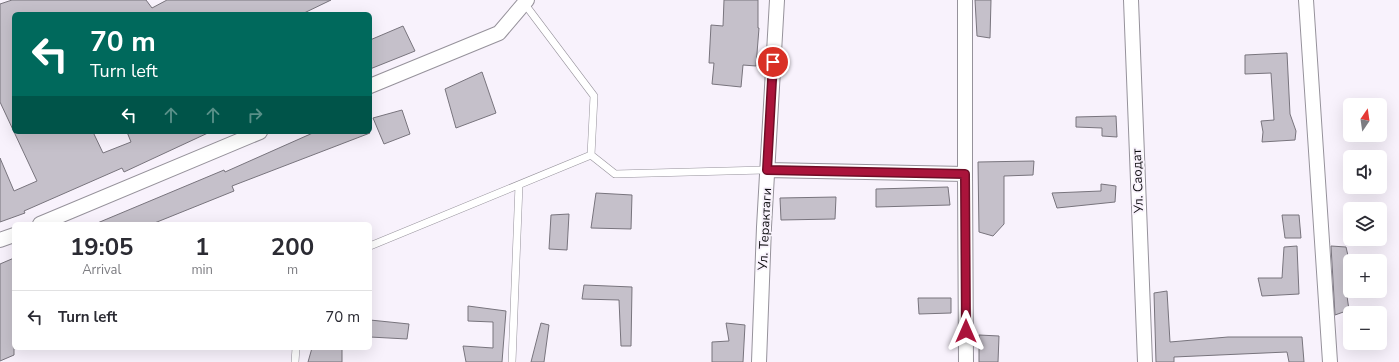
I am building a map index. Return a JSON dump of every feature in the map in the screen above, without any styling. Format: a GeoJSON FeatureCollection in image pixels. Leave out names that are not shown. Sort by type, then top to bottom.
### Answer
{"type":"FeatureCollection","features":[{"type":"Feature","properties":{"kind":"street","name":"Ул. Терактаги"},"geometry":{"type":"LineString","coordinates":[[759,362],[767,170],[777,0]]}},
{"type":"Feature","properties":{"kind":"street"},"geometry":{"type":"LineString","coordinates":[[965,0],[966,362]]}},
{"type":"Feature","properties":{"kind":"street","name":"Ул. Саодат"},"geometry":{"type":"LineString","coordinates":[[1131,0],[1145,362]]}},
{"type":"Feature","properties":{"kind":"street"},"geometry":{"type":"LineString","coordinates":[[1306,0],[1330,362]]}},
{"type":"Feature","properties":{"kind":"street"},"geometry":{"type":"LineString","coordinates":[[372,85],[499,33],[526,1]]}},
{"type":"Feature","properties":{"kind":"street"},"geometry":{"type":"LineString","coordinates":[[45,222],[255,134]]}},
{"type":"Feature","properties":{"kind":"street"},"geometry":{"type":"LineString","coordinates":[[767,170],[965,174]]}},
{"type":"Feature","properties":{"kind":"street"},"geometry":{"type":"LineString","coordinates":[[0,240],[12,236]]}},
{"type":"Feature","properties":{"kind":"lane"},"geometry":{"type":"LineString","coordinates":[[526,1],[594,96],[591,155]]}},
{"type":"Feature","properties":{"kind":"lane"},"geometry":{"type":"LineString","coordinates":[[591,155],[615,174],[767,170]]}},
{"type":"Feature","properties":{"kind":"lane"},"geometry":{"type":"LineString","coordinates":[[372,245],[591,155]]}},
{"type":"Feature","properties":{"kind":"lane"},"geometry":{"type":"LineString","coordinates":[[512,362],[519,185]]}},
{"type":"Feature","properties":{"kind":"lane"},"geometry":{"type":"LineString","coordinates":[[295,362],[296,350]]}},
{"type":"Feature","properties":{"kind":"building"},"geometry":{"type":"Polygon","coordinates":[[[12,0],[146,0],[152,8],[167,0],[331,0],[306,12],[12,12],[12,128],[0,102],[0,4],[12,0]]]}},
{"type":"Feature","properties":{"kind":"building"},"geometry":{"type":"Polygon","coordinates":[[[724,0],[758,0],[759,28],[756,66],[743,65],[741,87],[712,84],[714,63],[709,63],[711,25],[723,26],[724,0]]]}},
{"type":"Feature","properties":{"kind":"building"},"geometry":{"type":"Polygon","coordinates":[[[975,0],[991,0],[990,38],[977,36],[975,0]]]}},
{"type":"Feature","properties":{"kind":"building"},"geometry":{"type":"Polygon","coordinates":[[[403,26],[415,51],[372,68],[372,39],[403,26]]]}},
{"type":"Feature","properties":{"kind":"building"},"geometry":{"type":"Polygon","coordinates":[[[1287,53],[1290,114],[1296,131],[1295,140],[1262,142],[1263,132],[1261,121],[1274,120],[1271,73],[1245,74],[1245,55],[1287,53]]]}},
{"type":"Feature","properties":{"kind":"building"},"geometry":{"type":"Polygon","coordinates":[[[482,72],[496,113],[456,128],[445,89],[482,72]]]}},
{"type":"Feature","properties":{"kind":"building"},"geometry":{"type":"Polygon","coordinates":[[[402,110],[410,134],[384,144],[373,118],[402,110]]]}},
{"type":"Feature","properties":{"kind":"building"},"geometry":{"type":"Polygon","coordinates":[[[1116,116],[1117,137],[1102,136],[1102,128],[1076,127],[1076,117],[1116,116]]]}},
{"type":"Feature","properties":{"kind":"building"},"geometry":{"type":"Polygon","coordinates":[[[15,134],[94,134],[103,153],[131,142],[128,134],[206,134],[124,172],[122,168],[24,211],[25,213],[0,222],[0,158],[14,191],[37,181],[15,134]]]}},
{"type":"Feature","properties":{"kind":"building"},"geometry":{"type":"Polygon","coordinates":[[[310,134],[367,134],[232,186],[234,191],[157,222],[100,222],[224,170],[225,172],[310,134]]]}},
{"type":"Feature","properties":{"kind":"building"},"geometry":{"type":"Polygon","coordinates":[[[1034,161],[1033,175],[1004,176],[1004,224],[993,236],[979,232],[978,162],[1034,161]]]}},
{"type":"Feature","properties":{"kind":"building"},"geometry":{"type":"Polygon","coordinates":[[[1101,184],[1116,186],[1115,202],[1057,208],[1052,193],[1101,191],[1101,184]]]}},
{"type":"Feature","properties":{"kind":"building"},"geometry":{"type":"Polygon","coordinates":[[[948,187],[950,205],[876,207],[876,189],[948,187]]]}},
{"type":"Feature","properties":{"kind":"building"},"geometry":{"type":"Polygon","coordinates":[[[596,193],[632,195],[631,229],[591,228],[596,193]]]}},
{"type":"Feature","properties":{"kind":"building"},"geometry":{"type":"Polygon","coordinates":[[[836,197],[835,219],[781,220],[780,198],[836,197]]]}},
{"type":"Feature","properties":{"kind":"building"},"geometry":{"type":"Polygon","coordinates":[[[569,214],[567,250],[549,249],[551,215],[569,214]]]}},
{"type":"Feature","properties":{"kind":"building"},"geometry":{"type":"Polygon","coordinates":[[[1282,215],[1299,215],[1301,238],[1285,238],[1282,215]]]}},
{"type":"Feature","properties":{"kind":"building"},"geometry":{"type":"Polygon","coordinates":[[[1297,246],[1299,294],[1262,296],[1258,278],[1282,278],[1284,247],[1297,246]]]}},
{"type":"Feature","properties":{"kind":"building"},"geometry":{"type":"Polygon","coordinates":[[[1331,246],[1346,247],[1348,254],[1343,254],[1343,298],[1347,298],[1348,306],[1343,306],[1343,312],[1335,315],[1331,246]]]}},
{"type":"Feature","properties":{"kind":"building"},"geometry":{"type":"Polygon","coordinates":[[[12,259],[12,350],[14,350],[14,355],[0,361],[0,264],[12,259]]]}},
{"type":"Feature","properties":{"kind":"building"},"geometry":{"type":"Polygon","coordinates":[[[584,285],[632,287],[631,346],[621,346],[619,300],[582,299],[584,285]]]}},
{"type":"Feature","properties":{"kind":"building"},"geometry":{"type":"Polygon","coordinates":[[[1167,291],[1170,342],[1228,337],[1302,337],[1304,362],[1289,362],[1287,352],[1174,357],[1174,362],[1156,362],[1154,293],[1167,291]]]}},
{"type":"Feature","properties":{"kind":"building"},"geometry":{"type":"Polygon","coordinates":[[[918,298],[951,298],[951,313],[919,314],[918,298]]]}},
{"type":"Feature","properties":{"kind":"building"},"geometry":{"type":"Polygon","coordinates":[[[468,306],[506,311],[502,362],[466,362],[463,346],[493,348],[493,322],[468,321],[468,306]]]}},
{"type":"Feature","properties":{"kind":"building"},"geometry":{"type":"Polygon","coordinates":[[[372,320],[409,324],[407,339],[372,337],[372,320]]]}},
{"type":"Feature","properties":{"kind":"building"},"geometry":{"type":"Polygon","coordinates":[[[541,323],[549,325],[544,362],[531,362],[541,323]]]}},
{"type":"Feature","properties":{"kind":"building"},"geometry":{"type":"Polygon","coordinates":[[[726,323],[745,325],[743,362],[712,362],[712,342],[729,341],[726,323]]]}},
{"type":"Feature","properties":{"kind":"building"},"geometry":{"type":"Polygon","coordinates":[[[979,335],[999,336],[998,362],[979,362],[979,335]]]}},
{"type":"Feature","properties":{"kind":"building"},"geometry":{"type":"Polygon","coordinates":[[[311,350],[342,350],[342,362],[308,362],[311,350]]]}},
{"type":"Feature","properties":{"kind":"route"},"geometry":{"type":"LineString","coordinates":[[773,62],[767,170],[965,174],[966,331]]}}]}
